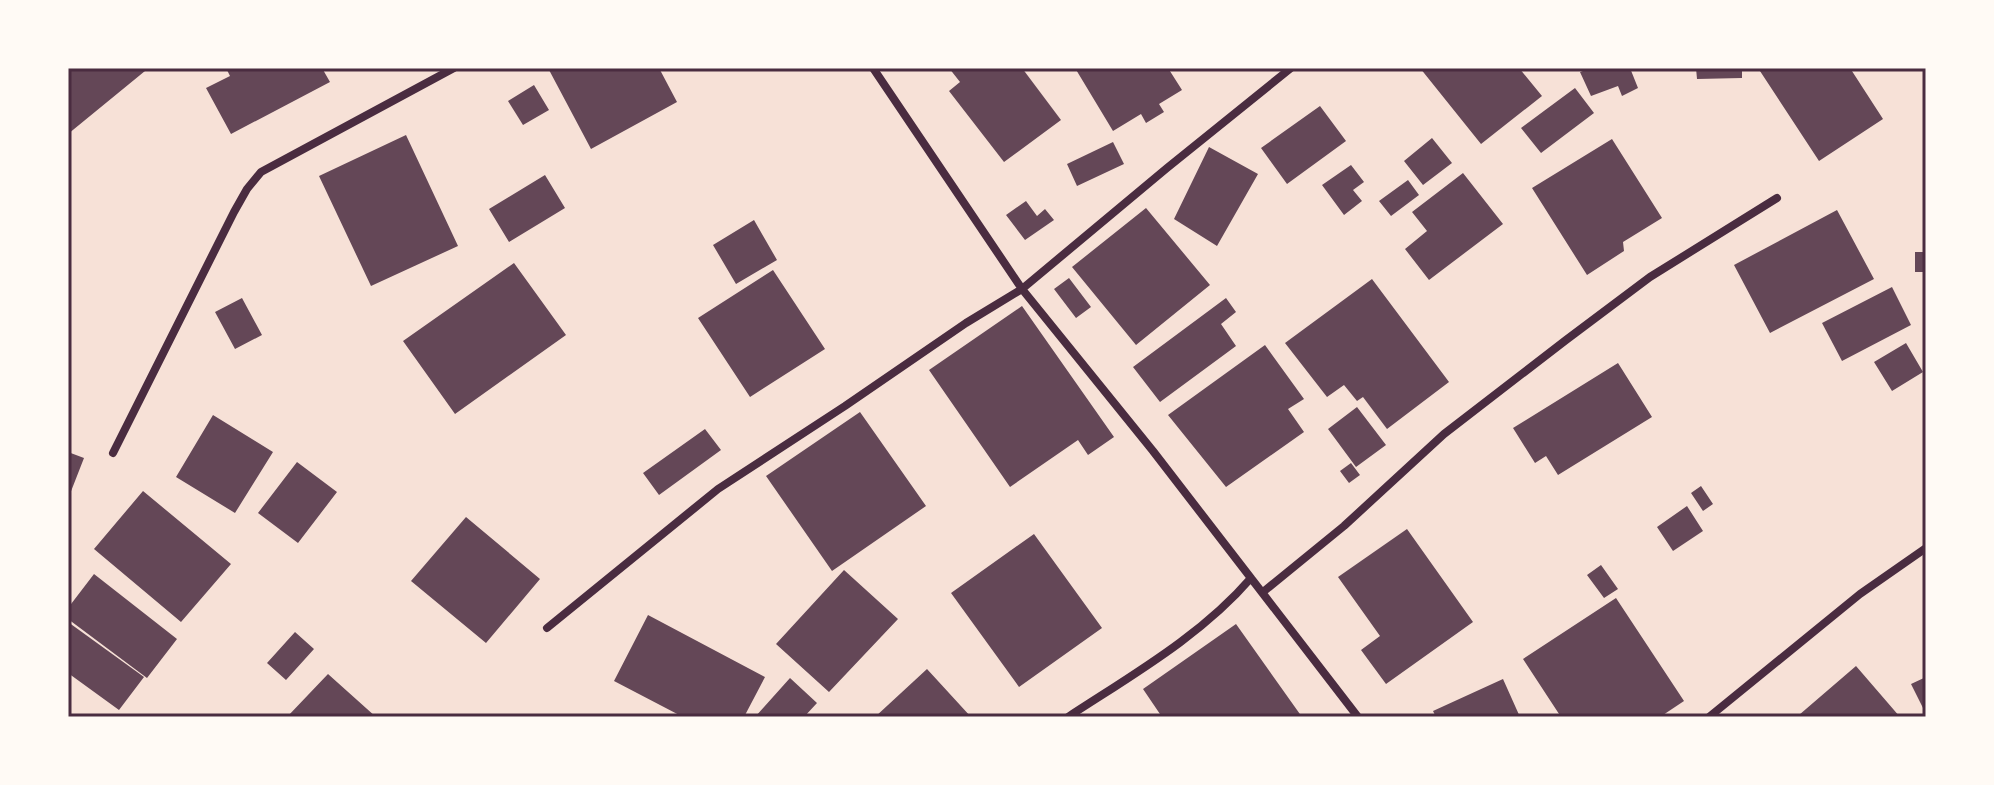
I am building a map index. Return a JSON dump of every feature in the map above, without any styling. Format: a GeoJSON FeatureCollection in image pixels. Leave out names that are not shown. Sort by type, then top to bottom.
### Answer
{"type":"FeatureCollection","features":[{"type":"Feature","properties":{"kind":"street"},"geometry":{"type":"LineString","coordinates":[[113,453],[234,212],[261,172],[454,68]]}},
{"type":"Feature","properties":{"kind":"street"},"geometry":{"type":"LineString","coordinates":[[873,68],[1022,289],[1263,592],[1358,717]]}},
{"type":"Feature","properties":{"kind":"street"},"geometry":{"type":"LineString","coordinates":[[547,628],[718,489],[1022,289],[1291,68]]}},
{"type":"Feature","properties":{"kind":"street"},"geometry":{"type":"LineString","coordinates":[[1263,592],[1344,526],[1444,434],[1566,340],[1650,277],[1777,198]]}},
{"type":"Feature","properties":{"kind":"street"},"geometry":{"type":"LineString","coordinates":[[1709,717],[1860,594],[1926,548]]}},
{"type":"Feature","properties":{"kind":"street"},"geometry":{"type":"LineString","coordinates":[[1068,717],[1177,646],[1234,598],[1251,578]]}},
{"type":"Feature","properties":{"kind":"building"},"geometry":{"type":"Polygon","coordinates":[[[68,68],[143,68],[145,71],[68,134],[68,68]]]}},
{"type":"Feature","properties":{"kind":"building"},"geometry":{"type":"Polygon","coordinates":[[[226,68],[322,68],[330,82],[231,134],[206,88],[230,76],[226,68]]]}},
{"type":"Feature","properties":{"kind":"building"},"geometry":{"type":"Polygon","coordinates":[[[548,68],[659,68],[677,102],[591,149],[548,68]]]}},
{"type":"Feature","properties":{"kind":"building"},"geometry":{"type":"Polygon","coordinates":[[[949,68],[1022,68],[1061,120],[1004,162],[949,91],[960,82],[949,68]]]}},
{"type":"Feature","properties":{"kind":"building"},"geometry":{"type":"Polygon","coordinates":[[[1075,68],[1168,68],[1182,90],[1159,104],[1164,112],[1146,123],[1141,114],[1113,131],[1075,68]]]}},
{"type":"Feature","properties":{"kind":"building"},"geometry":{"type":"Polygon","coordinates":[[[1420,68],[1519,68],[1542,96],[1481,144],[1420,68]]]}},
{"type":"Feature","properties":{"kind":"building"},"geometry":{"type":"Polygon","coordinates":[[[1591,68],[1630,68],[1638,88],[1622,96],[1618,86],[1591,96],[1580,72],[1591,68]]]}},
{"type":"Feature","properties":{"kind":"building"},"geometry":{"type":"Polygon","coordinates":[[[1696,68],[1742,68],[1742,78],[1697,79],[1696,68]]]}},
{"type":"Feature","properties":{"kind":"building"},"geometry":{"type":"Polygon","coordinates":[[[1758,68],[1850,68],[1883,119],[1819,161],[1758,68]]]}},
{"type":"Feature","properties":{"kind":"building"},"geometry":{"type":"Polygon","coordinates":[[[534,85],[549,110],[523,125],[508,101],[534,85]]]}},
{"type":"Feature","properties":{"kind":"building"},"geometry":{"type":"Polygon","coordinates":[[[1575,88],[1594,113],[1541,153],[1521,128],[1575,88]]]}},
{"type":"Feature","properties":{"kind":"building"},"geometry":{"type":"Polygon","coordinates":[[[1320,106],[1346,141],[1287,184],[1261,148],[1320,106]]]}},
{"type":"Feature","properties":{"kind":"building"},"geometry":{"type":"Polygon","coordinates":[[[406,135],[458,246],[371,286],[319,176],[406,135]]]}},
{"type":"Feature","properties":{"kind":"building"},"geometry":{"type":"Polygon","coordinates":[[[1432,138],[1452,163],[1423,185],[1404,161],[1432,138]]]}},
{"type":"Feature","properties":{"kind":"building"},"geometry":{"type":"Polygon","coordinates":[[[1612,139],[1662,218],[1623,242],[1624,251],[1587,275],[1532,188],[1612,139]]]}},
{"type":"Feature","properties":{"kind":"building"},"geometry":{"type":"Polygon","coordinates":[[[1113,142],[1124,164],[1077,186],[1067,164],[1113,142]]]}},
{"type":"Feature","properties":{"kind":"building"},"geometry":{"type":"Polygon","coordinates":[[[1209,147],[1258,174],[1217,246],[1174,219],[1209,147]]]}},
{"type":"Feature","properties":{"kind":"building"},"geometry":{"type":"Polygon","coordinates":[[[1351,165],[1364,182],[1353,190],[1362,201],[1344,215],[1322,185],[1351,165]]]}},
{"type":"Feature","properties":{"kind":"building"},"geometry":{"type":"Polygon","coordinates":[[[1463,173],[1503,224],[1429,280],[1405,249],[1427,231],[1412,212],[1463,173]]]}},
{"type":"Feature","properties":{"kind":"building"},"geometry":{"type":"Polygon","coordinates":[[[545,175],[565,208],[509,242],[489,209],[545,175]]]}},
{"type":"Feature","properties":{"kind":"building"},"geometry":{"type":"Polygon","coordinates":[[[1408,180],[1419,195],[1391,216],[1379,201],[1408,180]]]}},
{"type":"Feature","properties":{"kind":"building"},"geometry":{"type":"Polygon","coordinates":[[[1026,201],[1037,216],[1045,209],[1054,220],[1025,240],[1006,215],[1026,201]]]}},
{"type":"Feature","properties":{"kind":"building"},"geometry":{"type":"Polygon","coordinates":[[[1146,208],[1210,285],[1136,345],[1072,267],[1146,208]]]}},
{"type":"Feature","properties":{"kind":"building"},"geometry":{"type":"Polygon","coordinates":[[[1837,210],[1874,279],[1770,333],[1734,265],[1837,210]]]}},
{"type":"Feature","properties":{"kind":"building"},"geometry":{"type":"Polygon","coordinates":[[[754,220],[777,260],[736,284],[713,245],[754,220]]]}},
{"type":"Feature","properties":{"kind":"building"},"geometry":{"type":"Polygon","coordinates":[[[1915,252],[1926,252],[1926,272],[1915,272],[1915,252]]]}},
{"type":"Feature","properties":{"kind":"building"},"geometry":{"type":"Polygon","coordinates":[[[514,263],[566,335],[455,414],[403,341],[514,263]]]}},
{"type":"Feature","properties":{"kind":"building"},"geometry":{"type":"Polygon","coordinates":[[[773,270],[825,349],[750,397],[698,318],[773,270]]]}},
{"type":"Feature","properties":{"kind":"building"},"geometry":{"type":"Polygon","coordinates":[[[1069,278],[1091,307],[1076,318],[1054,289],[1069,278]]]}},
{"type":"Feature","properties":{"kind":"building"},"geometry":{"type":"Polygon","coordinates":[[[1372,279],[1449,382],[1387,429],[1363,397],[1357,401],[1344,385],[1327,397],[1285,343],[1372,279]]]}},
{"type":"Feature","properties":{"kind":"building"},"geometry":{"type":"Polygon","coordinates":[[[1892,287],[1911,325],[1842,361],[1822,323],[1892,287]]]}},
{"type":"Feature","properties":{"kind":"building"},"geometry":{"type":"Polygon","coordinates":[[[242,298],[262,335],[235,349],[215,312],[242,298]]]}},
{"type":"Feature","properties":{"kind":"building"},"geometry":{"type":"Polygon","coordinates":[[[1226,298],[1236,312],[1221,324],[1236,346],[1160,402],[1133,367],[1226,298]]]}},
{"type":"Feature","properties":{"kind":"building"},"geometry":{"type":"Polygon","coordinates":[[[1022,306],[1114,437],[1088,455],[1078,440],[1010,487],[929,370],[1022,306]]]}},
{"type":"Feature","properties":{"kind":"building"},"geometry":{"type":"Polygon","coordinates":[[[1906,343],[1923,372],[1892,391],[1874,362],[1906,343]]]}},
{"type":"Feature","properties":{"kind":"building"},"geometry":{"type":"Polygon","coordinates":[[[1265,345],[1304,399],[1288,409],[1304,432],[1226,487],[1168,415],[1265,345]]]}},
{"type":"Feature","properties":{"kind":"building"},"geometry":{"type":"Polygon","coordinates":[[[1618,363],[1652,417],[1558,475],[1546,456],[1535,463],[1513,428],[1618,363]]]}},
{"type":"Feature","properties":{"kind":"building"},"geometry":{"type":"Polygon","coordinates":[[[1357,407],[1386,445],[1356,467],[1328,429],[1357,407]]]}},
{"type":"Feature","properties":{"kind":"building"},"geometry":{"type":"Polygon","coordinates":[[[860,412],[926,506],[832,571],[766,476],[860,412]]]}},
{"type":"Feature","properties":{"kind":"building"},"geometry":{"type":"Polygon","coordinates":[[[213,415],[273,452],[235,513],[176,477],[213,415]]]}},
{"type":"Feature","properties":{"kind":"building"},"geometry":{"type":"Polygon","coordinates":[[[705,429],[721,450],[659,495],[643,473],[705,429]]]}},
{"type":"Feature","properties":{"kind":"building"},"geometry":{"type":"Polygon","coordinates":[[[68,452],[84,458],[68,499],[68,452]]]}},
{"type":"Feature","properties":{"kind":"building"},"geometry":{"type":"Polygon","coordinates":[[[297,462],[337,492],[298,543],[258,513],[297,462]]]}},
{"type":"Feature","properties":{"kind":"building"},"geometry":{"type":"Polygon","coordinates":[[[1351,463],[1360,475],[1349,483],[1340,471],[1351,463]]]}},
{"type":"Feature","properties":{"kind":"building"},"geometry":{"type":"Polygon","coordinates":[[[1701,486],[1713,504],[1703,511],[1691,493],[1701,486]]]}},
{"type":"Feature","properties":{"kind":"building"},"geometry":{"type":"Polygon","coordinates":[[[143,491],[231,564],[181,622],[94,549],[143,491]]]}},
{"type":"Feature","properties":{"kind":"building"},"geometry":{"type":"Polygon","coordinates":[[[1687,506],[1703,531],[1673,551],[1657,527],[1687,506]]]}},
{"type":"Feature","properties":{"kind":"building"},"geometry":{"type":"Polygon","coordinates":[[[466,517],[540,579],[486,643],[411,581],[466,517]]]}},
{"type":"Feature","properties":{"kind":"building"},"geometry":{"type":"Polygon","coordinates":[[[1407,529],[1473,622],[1386,684],[1361,650],[1380,636],[1338,577],[1407,529]]]}},
{"type":"Feature","properties":{"kind":"building"},"geometry":{"type":"Polygon","coordinates":[[[1034,534],[1102,628],[1019,687],[951,593],[1034,534]]]}},
{"type":"Feature","properties":{"kind":"building"},"geometry":{"type":"Polygon","coordinates":[[[1601,565],[1618,589],[1604,598],[1587,575],[1601,565]]]}},
{"type":"Feature","properties":{"kind":"building"},"geometry":{"type":"Polygon","coordinates":[[[844,570],[898,619],[829,692],[776,644],[844,570]]]}},
{"type":"Feature","properties":{"kind":"building"},"geometry":{"type":"Polygon","coordinates":[[[94,574],[177,639],[147,678],[68,619],[68,608],[94,574]]]}},
{"type":"Feature","properties":{"kind":"building"},"geometry":{"type":"Polygon","coordinates":[[[1616,598],[1684,701],[1660,717],[1561,717],[1523,659],[1616,598]]]}},
{"type":"Feature","properties":{"kind":"building"},"geometry":{"type":"Polygon","coordinates":[[[648,615],[765,677],[744,717],[683,717],[614,681],[648,615]]]}},
{"type":"Feature","properties":{"kind":"building"},"geometry":{"type":"Polygon","coordinates":[[[68,622],[144,677],[119,710],[68,673],[68,622]]]}},
{"type":"Feature","properties":{"kind":"building"},"geometry":{"type":"Polygon","coordinates":[[[1236,624],[1302,717],[1162,717],[1143,689],[1236,624]]]}},
{"type":"Feature","properties":{"kind":"building"},"geometry":{"type":"Polygon","coordinates":[[[295,632],[314,649],[286,680],[267,663],[295,632]]]}},
{"type":"Feature","properties":{"kind":"building"},"geometry":{"type":"Polygon","coordinates":[[[1856,666],[1900,717],[1799,715],[1856,666]]]}},
{"type":"Feature","properties":{"kind":"building"},"geometry":{"type":"Polygon","coordinates":[[[927,669],[971,717],[875,717],[927,669]]]}},
{"type":"Feature","properties":{"kind":"building"},"geometry":{"type":"Polygon","coordinates":[[[328,674],[376,717],[287,717],[328,674]]]}},
{"type":"Feature","properties":{"kind":"building"},"geometry":{"type":"Polygon","coordinates":[[[1926,677],[1926,714],[1911,684],[1926,677]]]}},
{"type":"Feature","properties":{"kind":"building"},"geometry":{"type":"Polygon","coordinates":[[[790,678],[817,703],[804,717],[755,717],[790,678]]]}},
{"type":"Feature","properties":{"kind":"building"},"geometry":{"type":"Polygon","coordinates":[[[1503,679],[1520,717],[1436,717],[1433,711],[1503,679]]]}}]}
